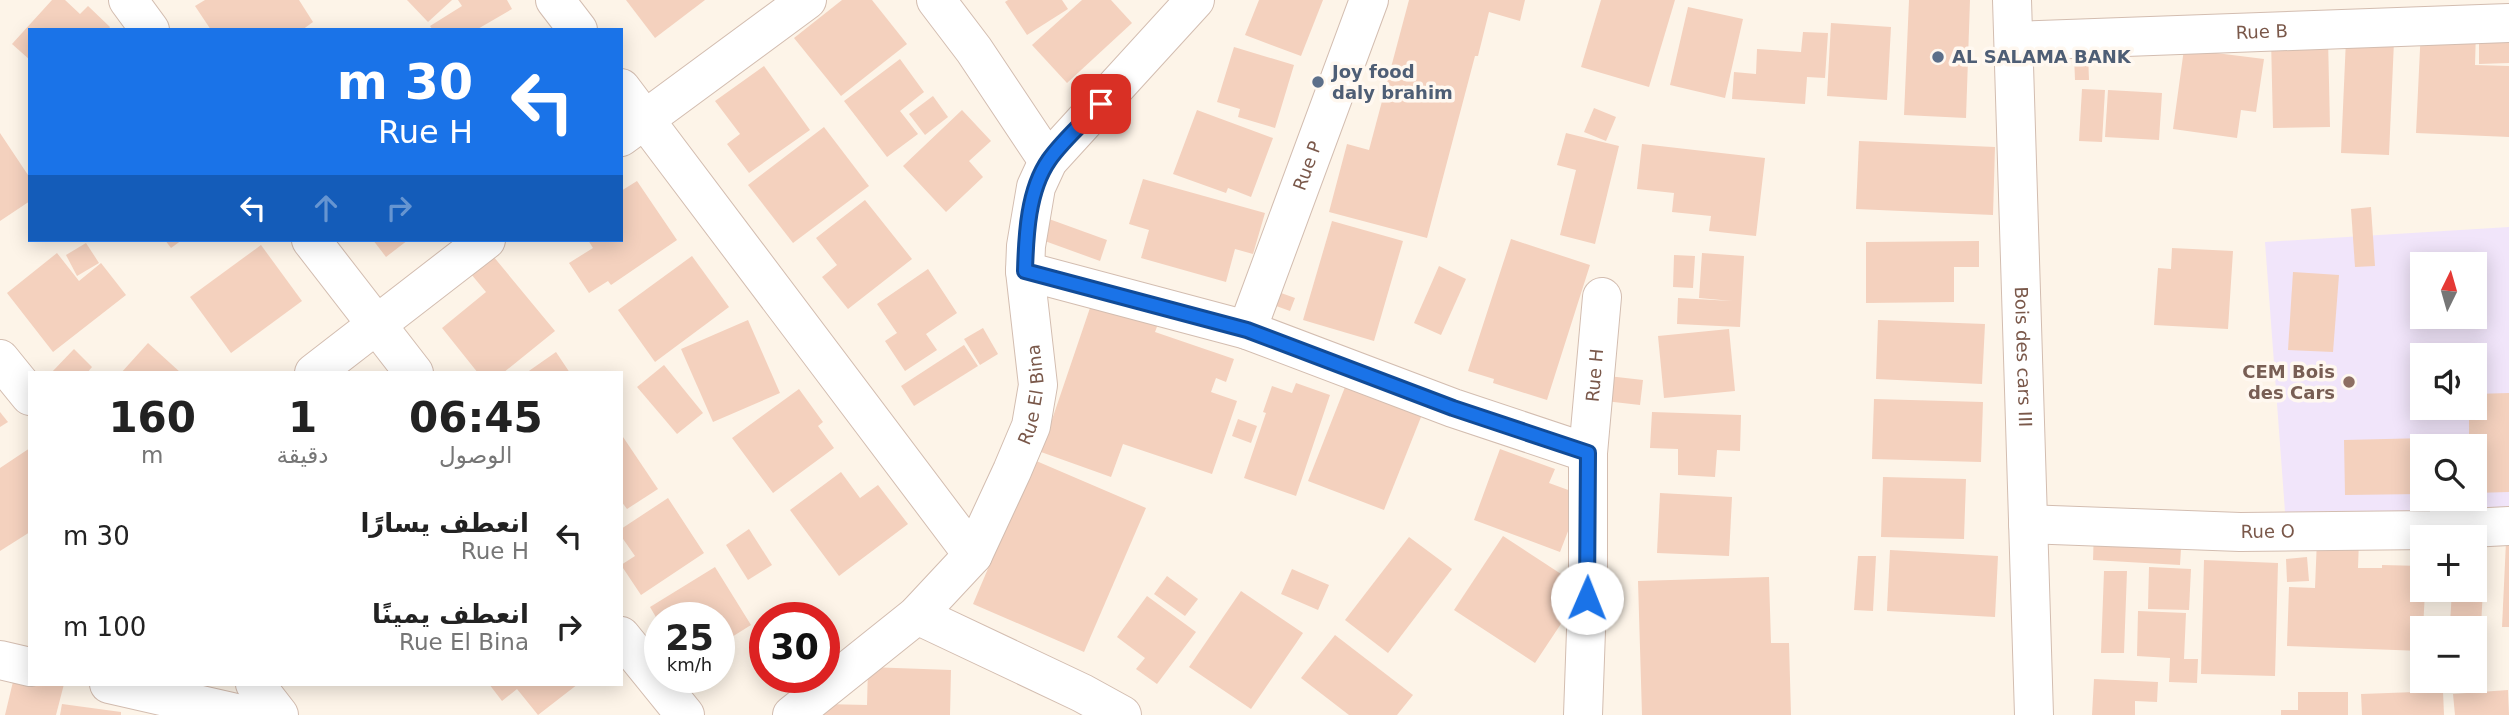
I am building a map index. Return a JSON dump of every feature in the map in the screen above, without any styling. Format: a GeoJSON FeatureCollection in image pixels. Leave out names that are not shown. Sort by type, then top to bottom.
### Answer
{"type":"FeatureCollection","features":[{"type":"Feature","properties":{"kind":"street"},"geometry":{"type":"LineString","coordinates":[[128,0],[149,28]]}},
{"type":"Feature","properties":{"kind":"street"},"geometry":{"type":"LineString","coordinates":[[555,0],[576,28]]}},
{"type":"Feature","properties":{"kind":"street"},"geometry":{"type":"LineString","coordinates":[[633,128],[807,0]]}},
{"type":"Feature","properties":{"kind":"street"},"geometry":{"type":"LineString","coordinates":[[936,0],[974,50],[1048,161]]}},
{"type":"Feature","properties":{"kind":"street","name":"Rue El Bina"},"geometry":{"type":"LineString","coordinates":[[792,715],[917,615],[972,555],[1031,426],[1038,385],[1025,271],[1030,216],[1036,187],[1048,161],[1195,0]]}},
{"type":"Feature","properties":{"kind":"street","name":"Rue P"},"geometry":{"type":"LineString","coordinates":[[1247,330],[1369,0]]}},
{"type":"Feature","properties":{"kind":"street","name":"Bois des cars III"},"geometry":{"type":"LineString","coordinates":[[2012,0],[2034,715]]}},
{"type":"Feature","properties":{"kind":"street","name":"Rue B"},"geometry":{"type":"LineString","coordinates":[[2015,41],[2509,23]]}},
{"type":"Feature","properties":{"kind":"street"},"geometry":{"type":"LineString","coordinates":[[623,95],[633,128],[972,555]]}},
{"type":"Feature","properties":{"kind":"street"},"geometry":{"type":"LineString","coordinates":[[313,242],[412,371]]}},
{"type":"Feature","properties":{"kind":"street"},"geometry":{"type":"LineString","coordinates":[[316,371],[483,242]]}},
{"type":"Feature","properties":{"kind":"street"},"geometry":{"type":"LineString","coordinates":[[1025,271],[1247,330],[1453,408],[1588,453]]}},
{"type":"Feature","properties":{"kind":"street","name":"Rue H"},"geometry":{"type":"LineString","coordinates":[[1583,715],[1588,574],[1588,453],[1602,297]]}},
{"type":"Feature","properties":{"kind":"street"},"geometry":{"type":"LineString","coordinates":[[0,359],[28,394]]}},
{"type":"Feature","properties":{"kind":"street","name":"Rue O"},"geometry":{"type":"LineString","coordinates":[[2028,524],[2240,532],[2431,530],[2509,526]]}},
{"type":"Feature","properties":{"kind":"street"},"geometry":{"type":"LineString","coordinates":[[917,615],[1082,693],[1122,715]]}},
{"type":"Feature","properties":{"kind":"street"},"geometry":{"type":"LineString","coordinates":[[623,638],[685,715]]}},
{"type":"Feature","properties":{"kind":"street"},"geometry":{"type":"LineString","coordinates":[[0,660],[28,667]]}},
{"type":"Feature","properties":{"kind":"street"},"geometry":{"type":"LineString","coordinates":[[118,686],[245,715]]}},
{"type":"Feature","properties":{"kind":"street"},"geometry":{"type":"LineString","coordinates":[[257,686],[279,715]]}},
{"type":"Feature","properties":{"kind":"shaded area","name":"CEM Bois des Cars"},"geometry":{"type":"Polygon","coordinates":[[[2509,227],[2509,516],[2286,525],[2265,242],[2509,227]]]}},
{"type":"Feature","properties":{"kind":"building"},"geometry":{"type":"Polygon","coordinates":[[[52,0],[65,0],[80,14],[88,6],[110,27],[28,28],[28,58],[12,44],[52,0]]]}},
{"type":"Feature","properties":{"kind":"building"},"geometry":{"type":"Polygon","coordinates":[[[205,0],[299,0],[313,22],[305,28],[210,28],[195,6],[205,0]]]}},
{"type":"Feature","properties":{"kind":"building"},"geometry":{"type":"Polygon","coordinates":[[[407,0],[452,0],[428,22],[407,0]]]}},
{"type":"Feature","properties":{"kind":"building"},"geometry":{"type":"Polygon","coordinates":[[[458,0],[507,0],[512,9],[479,28],[430,26],[462,6],[458,0]]]}},
{"type":"Feature","properties":{"kind":"building"},"geometry":{"type":"Polygon","coordinates":[[[626,0],[705,0],[655,38],[626,0]]]}},
{"type":"Feature","properties":{"kind":"building"},"geometry":{"type":"Polygon","coordinates":[[[842,0],[872,0],[907,44],[841,96],[794,38],[842,0]]]}},
{"type":"Feature","properties":{"kind":"building"},"geometry":{"type":"Polygon","coordinates":[[[1062,0],[1068,9],[1027,35],[1005,2],[1062,0]]]}},
{"type":"Feature","properties":{"kind":"building"},"geometry":{"type":"Polygon","coordinates":[[[1082,0],[1111,0],[1132,23],[1067,83],[1032,45],[1082,0]]]}},
{"type":"Feature","properties":{"kind":"building"},"geometry":{"type":"Polygon","coordinates":[[[1259,0],[1323,0],[1301,56],[1245,35],[1259,0]]]}},
{"type":"Feature","properties":{"kind":"building"},"geometry":{"type":"Polygon","coordinates":[[[1409,0],[1525,0],[1520,21],[1489,12],[1427,238],[1329,212],[1347,144],[1369,150],[1409,0]]]}},
{"type":"Feature","properties":{"kind":"building"},"geometry":{"type":"Polygon","coordinates":[[[1601,0],[1675,0],[1649,87],[1581,67],[1601,0]]]}},
{"type":"Feature","properties":{"kind":"building","name":"AL SALAMA BANK"},"geometry":{"type":"Polygon","coordinates":[[[1909,0],[1970,0],[1966,118],[1904,115],[1909,0]]]}},
{"type":"Feature","properties":{"kind":"building"},"geometry":{"type":"Polygon","coordinates":[[[1688,7],[1743,19],[1725,98],[1670,85],[1688,7]]]}},
{"type":"Feature","properties":{"kind":"building"},"geometry":{"type":"Polygon","coordinates":[[[1831,23],[1891,27],[1887,100],[1827,96],[1831,23]]]}},
{"type":"Feature","properties":{"kind":"building"},"geometry":{"type":"Polygon","coordinates":[[[2421,28],[2476,30],[2475,65],[2509,66],[2509,137],[2416,133],[2421,28]]]}},
{"type":"Feature","properties":{"kind":"building"},"geometry":{"type":"Polygon","coordinates":[[[1803,32],[1828,33],[1825,78],[1807,77],[1805,104],[1732,99],[1734,72],[1756,74],[1757,49],[1801,52],[1803,32]]]}},
{"type":"Feature","properties":{"kind":"building"},"geometry":{"type":"Polygon","coordinates":[[[2271,38],[2328,38],[2330,127],[2273,128],[2271,38]]]}},
{"type":"Feature","properties":{"kind":"building"},"geometry":{"type":"Polygon","coordinates":[[[2346,39],[2394,41],[2389,155],[2341,153],[2346,39]]]}},
{"type":"Feature","properties":{"kind":"building"},"geometry":{"type":"Polygon","coordinates":[[[2479,43],[2509,43],[2509,63],[2479,64],[2479,43]]]}},
{"type":"Feature","properties":{"kind":"building"},"geometry":{"type":"Polygon","coordinates":[[[1234,47],[1294,65],[1275,128],[1238,117],[1240,109],[1217,102],[1234,47]]]}},
{"type":"Feature","properties":{"kind":"building"},"geometry":{"type":"Polygon","coordinates":[[[2184,49],[2264,59],[2256,112],[2241,110],[2237,138],[2173,129],[2184,49]]]}},
{"type":"Feature","properties":{"kind":"building"},"geometry":{"type":"Polygon","coordinates":[[[2088,54],[2089,80],[2075,80],[2074,55],[2088,54]]]}},
{"type":"Feature","properties":{"kind":"building"},"geometry":{"type":"Polygon","coordinates":[[[900,59],[924,92],[900,111],[918,134],[887,157],[844,101],[900,59]]]}},
{"type":"Feature","properties":{"kind":"building"},"geometry":{"type":"Polygon","coordinates":[[[764,66],[810,130],[749,173],[727,144],[740,134],[715,101],[764,66]]]}},
{"type":"Feature","properties":{"kind":"building"},"geometry":{"type":"Polygon","coordinates":[[[2082,89],[2105,90],[2102,142],[2079,141],[2082,89]]]}},
{"type":"Feature","properties":{"kind":"building"},"geometry":{"type":"Polygon","coordinates":[[[2108,90],[2162,93],[2159,140],[2105,137],[2108,90]]]}},
{"type":"Feature","properties":{"kind":"building"},"geometry":{"type":"Polygon","coordinates":[[[933,96],[948,117],[925,135],[909,114],[933,96]]]}},
{"type":"Feature","properties":{"kind":"building"},"geometry":{"type":"Polygon","coordinates":[[[1594,108],[1616,117],[1606,141],[1584,132],[1594,108]]]}},
{"type":"Feature","properties":{"kind":"building"},"geometry":{"type":"Polygon","coordinates":[[[962,110],[991,141],[969,161],[983,177],[946,212],[903,166],[962,110]]]}},
{"type":"Feature","properties":{"kind":"building"},"geometry":{"type":"Polygon","coordinates":[[[1197,110],[1273,138],[1251,197],[1228,188],[1226,193],[1173,174],[1197,110]]]}},
{"type":"Feature","properties":{"kind":"building"},"geometry":{"type":"Polygon","coordinates":[[[824,127],[869,186],[793,243],[748,185],[824,127]]]}},
{"type":"Feature","properties":{"kind":"building"},"geometry":{"type":"Polygon","coordinates":[[[0,133],[28,175],[28,202],[0,221],[0,133]]]}},
{"type":"Feature","properties":{"kind":"building"},"geometry":{"type":"Polygon","coordinates":[[[1566,133],[1619,146],[1595,244],[1560,235],[1576,170],[1557,165],[1566,133]]]}},
{"type":"Feature","properties":{"kind":"building"},"geometry":{"type":"Polygon","coordinates":[[[1859,141],[1995,147],[1993,215],[1856,209],[1859,141]]]}},
{"type":"Feature","properties":{"kind":"building"},"geometry":{"type":"Polygon","coordinates":[[[1642,144],[1765,158],[1756,236],[1709,231],[1711,216],[1672,212],[1674,193],[1637,189],[1642,144]]]}},
{"type":"Feature","properties":{"kind":"building"},"geometry":{"type":"Polygon","coordinates":[[[1143,179],[1265,213],[1253,254],[1235,249],[1226,282],[1141,258],[1149,230],[1129,224],[1143,179]]]}},
{"type":"Feature","properties":{"kind":"building"},"geometry":{"type":"Polygon","coordinates":[[[637,181],[677,240],[611,285],[608,281],[589,293],[569,263],[593,248],[589,242],[623,242],[623,190],[637,181]]]}},
{"type":"Feature","properties":{"kind":"building"},"geometry":{"type":"Polygon","coordinates":[[[865,200],[912,259],[848,309],[822,277],[837,265],[816,238],[865,200]]]}},
{"type":"Feature","properties":{"kind":"building"},"geometry":{"type":"Polygon","coordinates":[[[2371,207],[2375,266],[2355,267],[2351,209],[2371,207]]]}},
{"type":"Feature","properties":{"kind":"building"},"geometry":{"type":"Polygon","coordinates":[[[1049,219],[1107,240],[1100,261],[1042,240],[1049,219]]]}},
{"type":"Feature","properties":{"kind":"building"},"geometry":{"type":"Polygon","coordinates":[[[1332,221],[1403,241],[1374,341],[1303,320],[1332,221]]]}},
{"type":"Feature","properties":{"kind":"building"},"geometry":{"type":"Polygon","coordinates":[[[1511,239],[1590,265],[1547,400],[1493,383],[1494,379],[1468,371],[1511,239]]]}},
{"type":"Feature","properties":{"kind":"building"},"geometry":{"type":"Polygon","coordinates":[[[1979,241],[1979,267],[1954,267],[1954,302],[1866,303],[1866,242],[1979,241]]]}},
{"type":"Feature","properties":{"kind":"building"},"geometry":{"type":"Polygon","coordinates":[[[166,242],[179,242],[171,248],[166,242]]]}},
{"type":"Feature","properties":{"kind":"building"},"geometry":{"type":"Polygon","coordinates":[[[375,242],[405,242],[386,257],[375,242]]]}},
{"type":"Feature","properties":{"kind":"building"},"geometry":{"type":"Polygon","coordinates":[[[86,243],[99,263],[77,276],[66,255],[86,243]]]}},
{"type":"Feature","properties":{"kind":"building"},"geometry":{"type":"Polygon","coordinates":[[[261,245],[302,301],[231,353],[190,297],[261,245]]]}},
{"type":"Feature","properties":{"kind":"building"},"geometry":{"type":"Polygon","coordinates":[[[2172,248],[2233,251],[2228,329],[2154,325],[2158,268],[2171,269],[2172,248]]]}},
{"type":"Feature","properties":{"kind":"building"},"geometry":{"type":"Polygon","coordinates":[[[57,253],[79,281],[101,263],[126,295],[53,352],[7,293],[57,253]]]}},
{"type":"Feature","properties":{"kind":"building"},"geometry":{"type":"Polygon","coordinates":[[[1702,253],[1744,256],[1740,327],[1677,324],[1678,298],[1732,301],[1699,298],[1702,253]]]}},
{"type":"Feature","properties":{"kind":"building"},"geometry":{"type":"Polygon","coordinates":[[[1674,255],[1695,256],[1693,288],[1673,287],[1674,255]]]}},
{"type":"Feature","properties":{"kind":"building"},"geometry":{"type":"Polygon","coordinates":[[[493,256],[555,331],[505,371],[476,371],[442,328],[486,292],[471,274],[493,256]]]}},
{"type":"Feature","properties":{"kind":"building"},"geometry":{"type":"Polygon","coordinates":[[[692,256],[729,307],[655,362],[618,310],[692,256]]]}},
{"type":"Feature","properties":{"kind":"building"},"geometry":{"type":"Polygon","coordinates":[[[1439,266],[1466,279],[1441,335],[1414,323],[1439,266]]]}},
{"type":"Feature","properties":{"kind":"building"},"geometry":{"type":"Polygon","coordinates":[[[928,269],[957,313],[926,334],[937,350],[905,371],[885,341],[897,333],[877,304],[928,269]]]}},
{"type":"Feature","properties":{"kind":"building"},"geometry":{"type":"Polygon","coordinates":[[[2293,272],[2339,275],[2333,352],[2288,350],[2293,272]]]}},
{"type":"Feature","properties":{"kind":"building"},"geometry":{"type":"Polygon","coordinates":[[[1270,289],[1295,298],[1290,311],[1265,302],[1270,289]]]}},
{"type":"Feature","properties":{"kind":"building"},"geometry":{"type":"Polygon","coordinates":[[[1092,302],[1158,324],[1155,332],[1234,359],[1226,382],[1216,378],[1211,392],[1237,401],[1212,474],[1123,444],[1111,477],[1041,452],[1092,302]]]}},
{"type":"Feature","properties":{"kind":"building"},"geometry":{"type":"Polygon","coordinates":[[[748,320],[780,393],[713,422],[681,349],[748,320]]]}},
{"type":"Feature","properties":{"kind":"building"},"geometry":{"type":"Polygon","coordinates":[[[1878,320],[1985,324],[1982,384],[1876,379],[1878,320]]]}},
{"type":"Feature","properties":{"kind":"building"},"geometry":{"type":"Polygon","coordinates":[[[983,328],[998,354],[980,365],[964,339],[983,328]]]}},
{"type":"Feature","properties":{"kind":"building"},"geometry":{"type":"Polygon","coordinates":[[[1729,329],[1735,391],[1664,398],[1658,336],[1729,329]]]}},
{"type":"Feature","properties":{"kind":"building"},"geometry":{"type":"Polygon","coordinates":[[[148,343],[179,371],[123,371],[148,343]]]}},
{"type":"Feature","properties":{"kind":"building"},"geometry":{"type":"Polygon","coordinates":[[[964,345],[978,366],[914,406],[901,386],[964,345]]]}},
{"type":"Feature","properties":{"kind":"building"},"geometry":{"type":"Polygon","coordinates":[[[74,349],[92,367],[89,371],[53,371],[74,349]]]}},
{"type":"Feature","properties":{"kind":"building"},"geometry":{"type":"Polygon","coordinates":[[[556,352],[569,371],[529,371],[556,352]]]}},
{"type":"Feature","properties":{"kind":"building"},"geometry":{"type":"Polygon","coordinates":[[[664,365],[703,413],[677,434],[637,387],[664,365]]]}},
{"type":"Feature","properties":{"kind":"building"},"geometry":{"type":"Polygon","coordinates":[[[1608,376],[1643,380],[1640,405],[1605,401],[1608,376]]]}},
{"type":"Feature","properties":{"kind":"building"},"geometry":{"type":"Polygon","coordinates":[[[1347,382],[1423,412],[1384,510],[1308,481],[1347,382]]]}},
{"type":"Feature","properties":{"kind":"building"},"geometry":{"type":"Polygon","coordinates":[[[1296,383],[1330,395],[1296,496],[1244,478],[1266,413],[1263,412],[1272,386],[1292,393],[1296,383]]]}},
{"type":"Feature","properties":{"kind":"building"},"geometry":{"type":"Polygon","coordinates":[[[799,389],[823,422],[818,426],[834,448],[773,493],[732,438],[799,389]]]}},
{"type":"Feature","properties":{"kind":"building"},"geometry":{"type":"Polygon","coordinates":[[[2509,393],[2509,492],[2487,493],[2487,434],[2469,434],[2469,420],[2487,420],[2487,394],[2509,393]]]}},
{"type":"Feature","properties":{"kind":"building"},"geometry":{"type":"Polygon","coordinates":[[[1874,399],[1983,402],[1981,462],[1872,459],[1874,399]]]}},
{"type":"Feature","properties":{"kind":"building"},"geometry":{"type":"Polygon","coordinates":[[[0,412],[8,422],[0,427],[0,412]]]}},
{"type":"Feature","properties":{"kind":"building"},"geometry":{"type":"Polygon","coordinates":[[[1652,412],[1741,415],[1740,451],[1717,450],[1715,477],[1678,475],[1678,449],[1650,448],[1652,412]]]}},
{"type":"Feature","properties":{"kind":"building"},"geometry":{"type":"Polygon","coordinates":[[[1238,419],[1257,426],[1251,443],[1232,436],[1238,419]]]}},
{"type":"Feature","properties":{"kind":"building"},"geometry":{"type":"Polygon","coordinates":[[[623,437],[658,489],[627,509],[623,504],[623,437]]]}},
{"type":"Feature","properties":{"kind":"building"},"geometry":{"type":"Polygon","coordinates":[[[2410,438],[2410,494],[2345,495],[2344,440],[2410,438]]]}},
{"type":"Feature","properties":{"kind":"building"},"geometry":{"type":"Polygon","coordinates":[[[28,449],[28,533],[0,551],[0,468],[28,449]]]}},
{"type":"Feature","properties":{"kind":"building"},"geometry":{"type":"Polygon","coordinates":[[[1500,449],[1555,469],[1549,483],[1582,495],[1560,552],[1474,520],[1500,449]]]}},
{"type":"Feature","properties":{"kind":"building"},"geometry":{"type":"Polygon","coordinates":[[[1034,460],[1146,508],[1084,652],[973,604],[1034,460]]]}},
{"type":"Feature","properties":{"kind":"building"},"geometry":{"type":"Polygon","coordinates":[[[841,472],[860,498],[878,485],[908,524],[839,576],[790,510],[841,472]]]}},
{"type":"Feature","properties":{"kind":"building"},"geometry":{"type":"Polygon","coordinates":[[[1883,477],[1966,479],[1964,539],[1881,537],[1883,477]]]}},
{"type":"Feature","properties":{"kind":"building"},"geometry":{"type":"Polygon","coordinates":[[[1660,493],[1732,497],[1729,556],[1657,553],[1660,493]]]}},
{"type":"Feature","properties":{"kind":"building"},"geometry":{"type":"Polygon","coordinates":[[[668,498],[704,553],[641,595],[623,568],[623,564],[635,556],[623,539],[623,528],[668,498]]]}},
{"type":"Feature","properties":{"kind":"building"},"geometry":{"type":"Polygon","coordinates":[[[749,529],[772,565],[748,580],[726,545],[749,529]]]}},
{"type":"Feature","properties":{"kind":"building"},"geometry":{"type":"Polygon","coordinates":[[[2094,529],[2182,533],[2180,565],[2093,560],[2094,529]]]}},
{"type":"Feature","properties":{"kind":"building"},"geometry":{"type":"Polygon","coordinates":[[[1503,536],[1584,589],[1535,663],[1454,610],[1503,536]]]}},
{"type":"Feature","properties":{"kind":"building"},"geometry":{"type":"Polygon","coordinates":[[[1409,537],[1452,569],[1388,653],[1345,620],[1409,537]]]}},
{"type":"Feature","properties":{"kind":"building"},"geometry":{"type":"Polygon","coordinates":[[[2317,539],[2359,540],[2358,568],[2410,566],[2410,602],[2424,602],[2424,616],[2410,616],[2410,651],[2287,646],[2289,587],[2315,588],[2317,539]]]}},
{"type":"Feature","properties":{"kind":"building"},"geometry":{"type":"Polygon","coordinates":[[[2506,542],[2509,543],[2509,627],[2502,627],[2506,542]]]}},
{"type":"Feature","properties":{"kind":"building"},"geometry":{"type":"Polygon","coordinates":[[[1890,550],[1998,556],[1995,617],[1887,611],[1890,550]]]}},
{"type":"Feature","properties":{"kind":"building"},"geometry":{"type":"Polygon","coordinates":[[[1858,556],[1876,556],[1873,611],[1854,610],[1858,556]]]}},
{"type":"Feature","properties":{"kind":"building"},"geometry":{"type":"Polygon","coordinates":[[[2307,557],[2309,581],[2287,582],[2286,559],[2307,557]]]}},
{"type":"Feature","properties":{"kind":"building"},"geometry":{"type":"Polygon","coordinates":[[[2204,560],[2278,563],[2275,676],[2201,674],[2204,560]]]}},
{"type":"Feature","properties":{"kind":"building"},"geometry":{"type":"Polygon","coordinates":[[[715,567],[749,622],[749,626],[735,635],[735,602],[658,602],[715,567]]]}},
{"type":"Feature","properties":{"kind":"building"},"geometry":{"type":"Polygon","coordinates":[[[2149,567],[2191,569],[2189,610],[2148,609],[2149,567]]]}},
{"type":"Feature","properties":{"kind":"building"},"geometry":{"type":"Polygon","coordinates":[[[1292,569],[1329,585],[1318,610],[1281,594],[1292,569]]]}},
{"type":"Feature","properties":{"kind":"building"},"geometry":{"type":"Polygon","coordinates":[[[2104,571],[2127,571],[2124,653],[2101,653],[2104,571]]]}},
{"type":"Feature","properties":{"kind":"building"},"geometry":{"type":"Polygon","coordinates":[[[1167,576],[1198,599],[1185,616],[1154,594],[1167,576]]]}},
{"type":"Feature","properties":{"kind":"building"},"geometry":{"type":"Polygon","coordinates":[[[1769,577],[1771,643],[1789,643],[1791,715],[1642,715],[1638,581],[1769,577]]]}},
{"type":"Feature","properties":{"kind":"building"},"geometry":{"type":"Polygon","coordinates":[[[1241,591],[1303,633],[1251,709],[1189,667],[1241,591]]]}},
{"type":"Feature","properties":{"kind":"building"},"geometry":{"type":"Polygon","coordinates":[[[1147,596],[1196,632],[1157,684],[1136,669],[1145,658],[1117,637],[1147,596]]]}},
{"type":"Feature","properties":{"kind":"building"},"geometry":{"type":"Polygon","coordinates":[[[2451,602],[2482,602],[2482,616],[2450,616],[2451,602]]]}},
{"type":"Feature","properties":{"kind":"building"},"geometry":{"type":"Polygon","coordinates":[[[2138,611],[2186,613],[2184,659],[2198,659],[2197,683],[2169,682],[2170,658],[2137,656],[2138,611]]]}},
{"type":"Feature","properties":{"kind":"building"},"geometry":{"type":"Polygon","coordinates":[[[1335,635],[1413,695],[1397,715],[1349,715],[1301,678],[1335,635]]]}},
{"type":"Feature","properties":{"kind":"building"},"geometry":{"type":"Polygon","coordinates":[[[17,665],[28,681],[28,686],[63,686],[56,715],[5,715],[17,665]]]}},
{"type":"Feature","properties":{"kind":"building"},"geometry":{"type":"Polygon","coordinates":[[[868,667],[951,670],[950,715],[823,715],[824,704],[867,705],[868,667]]]}},
{"type":"Feature","properties":{"kind":"building"},"geometry":{"type":"Polygon","coordinates":[[[2094,679],[2158,682],[2157,702],[2135,701],[2135,715],[2092,715],[2094,679]]]}},
{"type":"Feature","properties":{"kind":"building"},"geometry":{"type":"Polygon","coordinates":[[[491,686],[575,686],[538,715],[517,689],[502,701],[491,686]]]}},
{"type":"Feature","properties":{"kind":"building"},"geometry":{"type":"Polygon","coordinates":[[[2508,690],[2509,715],[2455,715],[2453,694],[2508,690]]]}},
{"type":"Feature","properties":{"kind":"building"},"geometry":{"type":"Polygon","coordinates":[[[2298,692],[2348,692],[2348,715],[2281,715],[2281,710],[2298,710],[2298,692]]]}},
{"type":"Feature","properties":{"kind":"building"},"geometry":{"type":"Polygon","coordinates":[[[2443,693],[2444,715],[2362,715],[2361,694],[2443,693]]]}},
{"type":"Feature","properties":{"kind":"building"},"geometry":{"type":"Polygon","coordinates":[[[62,704],[121,712],[121,715],[60,715],[62,704]]]}},
{"type":"Feature","properties":{"kind":"place","name":"AL SALAMA BANK"},"geometry":{"type":"Point","coordinates":[1938,57]}},
{"type":"Feature","properties":{"kind":"place","name":"Joy food daly brahim"},"geometry":{"type":"Point","coordinates":[1318,82]}},
{"type":"Feature","properties":{"kind":"place","name":"CEM Bois des Cars"},"geometry":{"type":"Point","coordinates":[2349,382]}},
{"type":"Feature","properties":{"kind":"route"},"geometry":{"type":"LineString","coordinates":[[1101,104],[1048,161],[1036,187],[1026,246],[1025,271],[1247,330],[1453,408],[1588,453],[1587,598]]}}]}
